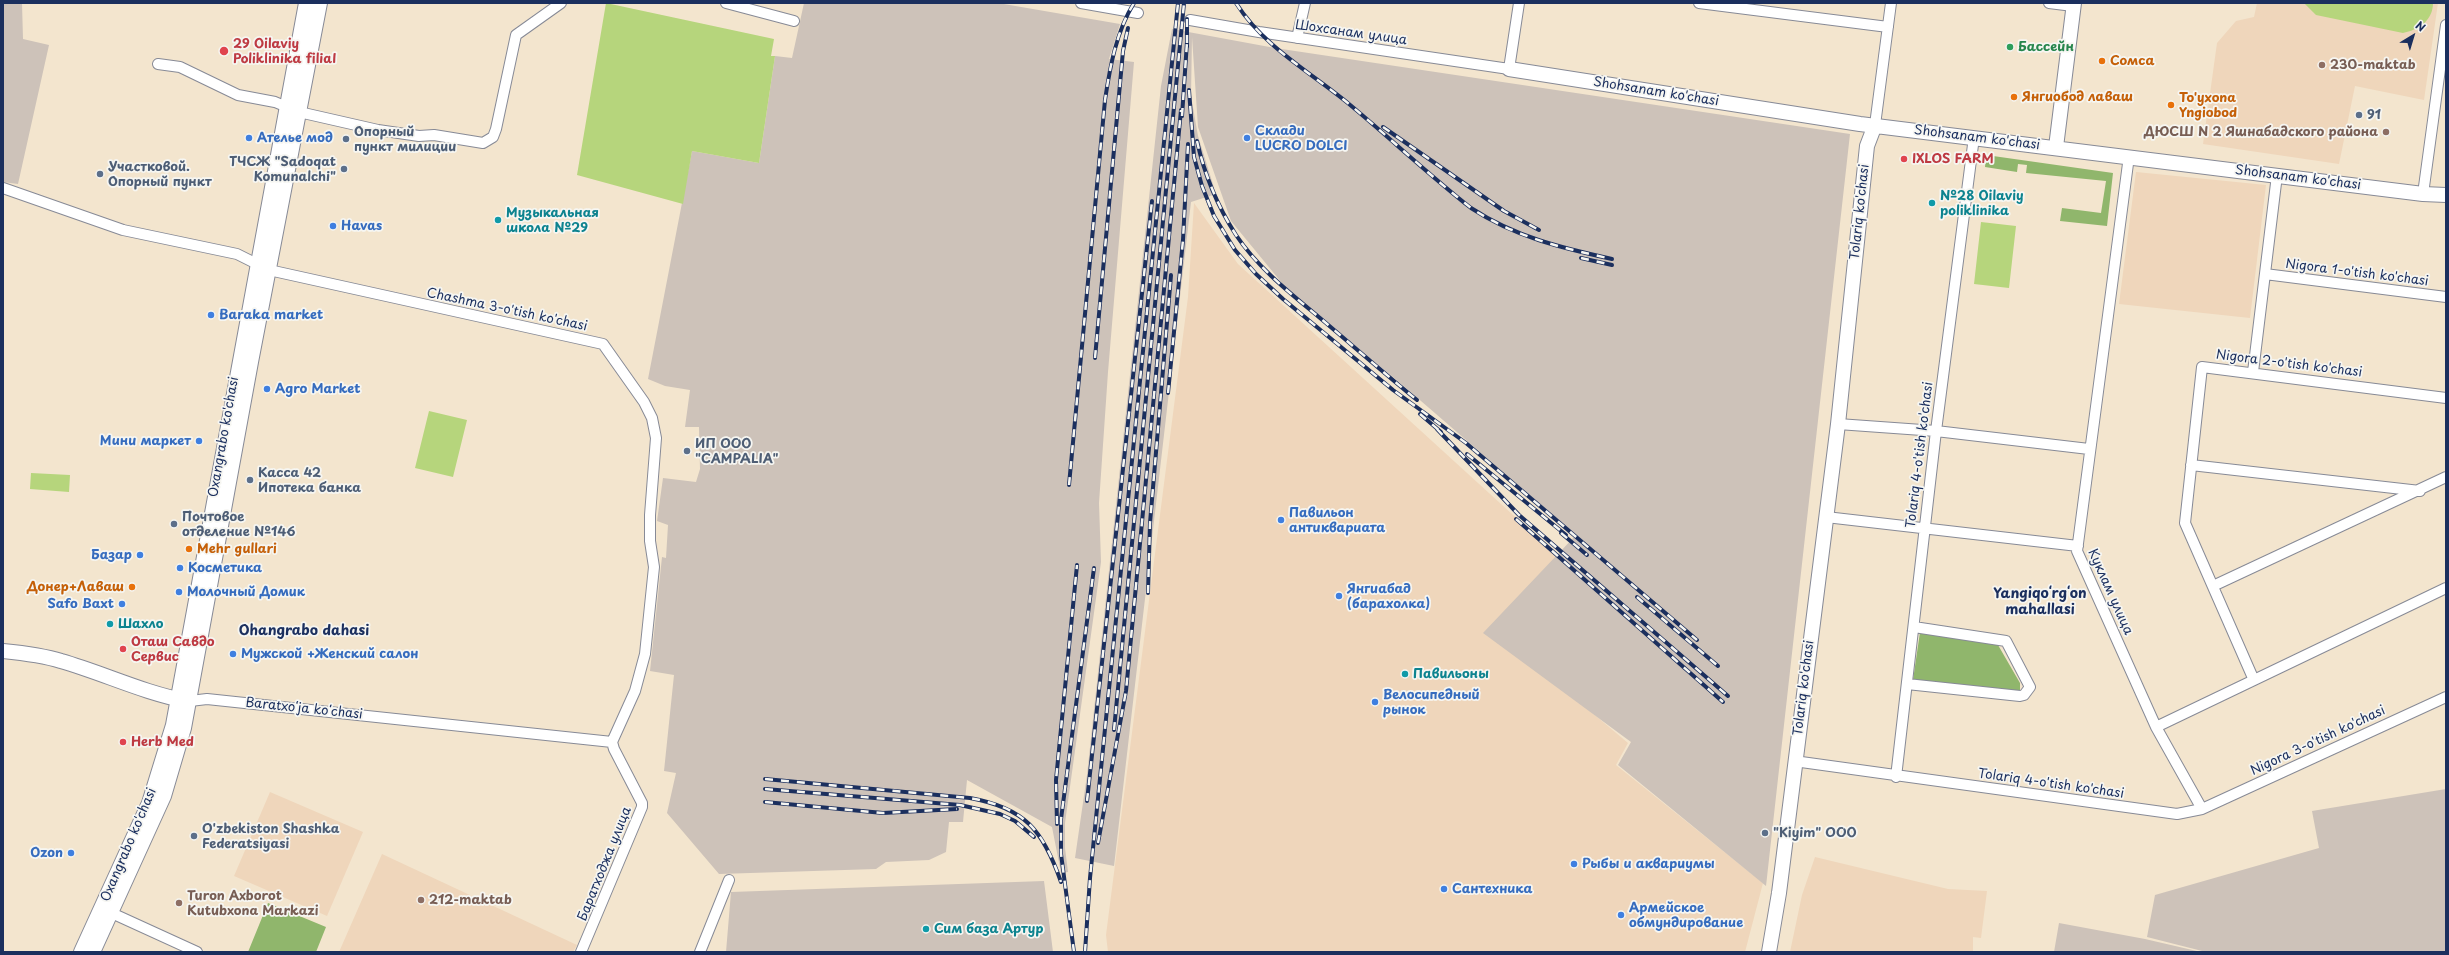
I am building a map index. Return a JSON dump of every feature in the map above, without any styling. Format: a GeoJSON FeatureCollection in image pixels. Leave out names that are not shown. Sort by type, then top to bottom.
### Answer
{"type":"FeatureCollection","features":[{"type":"Feature","properties":{"kind":"street","name":"Oxangrabo ko'chasi"},"geometry":{"type":"LineString","coordinates":[[293,109],[306,3]]}},
{"type":"Feature","properties":{"kind":"street","name":"Oxangrabo ko'chasi"},"geometry":{"type":"LineString","coordinates":[[94,952],[106,911],[149,803],[184,700],[204,578],[293,109],[320,3]]}},
{"type":"Feature","properties":{"kind":"street"},"geometry":{"type":"LineString","coordinates":[[158,64],[180,67],[238,95],[378,130],[418,136],[434,135],[477,143],[488,142],[496,129],[516,35],[561,3]]}},
{"type":"Feature","properties":{"kind":"street"},"geometry":{"type":"LineString","coordinates":[[726,3],[794,21]]}},
{"type":"Feature","properties":{"kind":"street"},"geometry":{"type":"LineString","coordinates":[[1081,3],[1138,13]]}},
{"type":"Feature","properties":{"kind":"street"},"geometry":{"type":"LineString","coordinates":[[1297,38],[1305,3]]}},
{"type":"Feature","properties":{"kind":"street"},"geometry":{"type":"LineString","coordinates":[[1699,3],[1888,27]]}},
{"type":"Feature","properties":{"kind":"street","name":"Tolariq ko'chasi"},"geometry":{"type":"LineString","coordinates":[[1769,952],[1779,893],[1794,761],[1838,424],[1867,146],[1875,125],[1891,3]]}},
{"type":"Feature","properties":{"kind":"street"},"geometry":{"type":"LineString","coordinates":[[2049,3],[2074,4],[2056,147]]}},
{"type":"Feature","properties":{"kind":"street"},"geometry":{"type":"LineString","coordinates":[[1509,69],[1515,4]]}},
{"type":"Feature","properties":{"kind":"street","name":"Шохсанам улица"},"geometry":{"type":"LineString","coordinates":[[1190,20],[1297,38],[1509,69]]}},
{"type":"Feature","properties":{"kind":"street"},"geometry":{"type":"LineString","coordinates":[[2422,194],[2441,90],[2446,25]]}},
{"type":"Feature","properties":{"kind":"street","name":"Shohsanam ko'chasi"},"geometry":{"type":"LineString","coordinates":[[1509,69],[1875,125],[2422,194],[2446,195]]}},
{"type":"Feature","properties":{"kind":"street","name":"Tolariq 4-o'tish ko'chasi"},"geometry":{"type":"LineString","coordinates":[[1896,777],[1924,529],[1974,137]]}},
{"type":"Feature","properties":{"kind":"street"},"geometry":{"type":"LineString","coordinates":[[2078,546],[2089,449],[2129,156]]}},
{"type":"Feature","properties":{"kind":"street"},"geometry":{"type":"LineString","coordinates":[[2253,372],[2277,175]]}},
{"type":"Feature","properties":{"kind":"street","name":"Chashma 3-o'tish ko'chasi"},"geometry":{"type":"LineString","coordinates":[[3,188],[123,230],[237,254],[263,267],[603,344],[644,402],[652,418],[656,438],[650,515],[650,541],[654,567],[645,654],[635,691],[612,742]]}},
{"type":"Feature","properties":{"kind":"street","name":"Nigora 1-o'tish ko'chasi"},"geometry":{"type":"LineString","coordinates":[[2265,274],[2446,297]]}},
{"type":"Feature","properties":{"kind":"street","name":"Nigora 2-o'tish ko'chasi"},"geometry":{"type":"LineString","coordinates":[[2253,678],[2185,523],[2202,367],[2253,372],[2446,398]]}},
{"type":"Feature","properties":{"kind":"street"},"geometry":{"type":"LineString","coordinates":[[1838,424],[1936,431],[2089,449]]}},
{"type":"Feature","properties":{"kind":"street"},"geometry":{"type":"LineString","coordinates":[[2191,465],[2420,491]]}},
{"type":"Feature","properties":{"kind":"street"},"geometry":{"type":"LineString","coordinates":[[2213,586],[2420,491],[2446,477]]}},
{"type":"Feature","properties":{"kind":"street","name":"Куклам улица"},"geometry":{"type":"LineString","coordinates":[[1826,517],[2078,546],[2077,550],[2156,727],[2202,810]]}},
{"type":"Feature","properties":{"kind":"street"},"geometry":{"type":"LineString","coordinates":[[2156,727],[2253,678],[2446,588]]}},
{"type":"Feature","properties":{"kind":"street"},"geometry":{"type":"LineString","coordinates":[[1907,684],[2020,696],[2024,695],[2030,687],[2006,641],[1914,627]]}},
{"type":"Feature","properties":{"kind":"street","name":"Baratxoʻja koʻchasi"},"geometry":{"type":"LineString","coordinates":[[3,650],[62,661],[147,689],[162,696],[184,700],[207,699],[612,742]]}},
{"type":"Feature","properties":{"kind":"street","name":"Nigora 3-o'tish ko'chasi"},"geometry":{"type":"LineString","coordinates":[[2202,810],[2446,697]]}},
{"type":"Feature","properties":{"kind":"street","name":"Баратходжа улица"},"geometry":{"type":"LineString","coordinates":[[581,952],[594,926],[642,807],[642,803],[614,749],[612,742]]}},
{"type":"Feature","properties":{"kind":"street","name":"Tolariq 4-o'tish ko'chasi"},"geometry":{"type":"LineString","coordinates":[[1794,761],[1896,777],[2177,814],[2202,810]]}},
{"type":"Feature","properties":{"kind":"street"},"geometry":{"type":"LineString","coordinates":[[700,952],[729,880]]}},
{"type":"Feature","properties":{"kind":"street","name":"Oxangrabo ko'chasi"},"geometry":{"type":"LineString","coordinates":[[81,952],[106,911]]}},
{"type":"Feature","properties":{"kind":"street"},"geometry":{"type":"LineString","coordinates":[[106,911],[197,952]]}},
{"type":"Feature","properties":{"kind":"shaded area"},"geometry":{"type":"Polygon","coordinates":[[[3,3],[22,3],[23,39],[49,45],[18,184],[3,182],[3,3]]]}},
{"type":"Feature","properties":{"kind":"shaded area"},"geometry":{"type":"Polygon","coordinates":[[[804,3],[998,3],[1120,24],[1109,59],[1134,62],[1108,372],[1099,503],[1101,562],[1065,823],[1065,848],[1068,872],[1061,873],[1052,827],[967,780],[963,822],[949,822],[946,852],[929,860],[886,862],[876,869],[719,874],[667,813],[676,773],[664,771],[674,675],[650,671],[662,557],[666,558],[668,525],[657,521],[663,478],[696,482],[700,469],[699,427],[685,427],[690,390],[665,386],[648,379],[692,151],[759,163],[775,56],[792,58],[804,3]]]}},
{"type":"Feature","properties":{"kind":"shaded area","name":"230-maktab"},"geometry":{"type":"Polygon","coordinates":[[[2257,3],[2438,3],[2424,100],[2355,86],[2339,164],[2203,144],[2217,43],[2236,21],[2254,17],[2257,3]]]}},
{"type":"Feature","properties":{"kind":"shaded area"},"geometry":{"type":"Polygon","coordinates":[[[1172,29],[1275,48],[1850,134],[1766,886],[1618,765],[1631,742],[1483,633],[1576,535],[1399,382],[1291,294],[1231,221],[1198,127],[1192,37],[1191,96],[1198,136],[1216,194],[1191,202],[1114,866],[1075,858],[1087,775],[1161,86],[1172,29]]]}},
{"type":"Feature","properties":{"kind":"shaded area"},"geometry":{"type":"Polygon","coordinates":[[[2136,172],[2266,185],[2250,318],[2119,304],[2136,172]]]}},
{"type":"Feature","properties":{"kind":"shaded area","name":"Янгиабад (барахолка)"},"geometry":{"type":"Polygon","coordinates":[[[1194,203],[1238,264],[1558,556],[1500,635],[1628,743],[1616,765],[1763,883],[1745,952],[1108,952],[1106,935],[1188,297],[1194,203]]]}},
{"type":"Feature","properties":{"kind":"shaded area"},"geometry":{"type":"Polygon","coordinates":[[[2446,789],[2446,952],[2206,952],[2147,937],[2155,895],[2319,848],[2312,811],[2446,789]]]}},
{"type":"Feature","properties":{"kind":"shaded area"},"geometry":{"type":"Polygon","coordinates":[[[270,792],[363,832],[327,916],[234,876],[270,792]]]}},
{"type":"Feature","properties":{"kind":"shaded area","name":"212-maktab"},"geometry":{"type":"Polygon","coordinates":[[[382,854],[577,945],[573,952],[339,952],[382,854]]]}},
{"type":"Feature","properties":{"kind":"shaded area"},"geometry":{"type":"Polygon","coordinates":[[[1815,857],[1948,889],[1987,891],[1981,938],[1973,937],[1973,952],[1790,952],[1802,895],[1815,857]]]}},
{"type":"Feature","properties":{"kind":"shaded area"},"geometry":{"type":"Polygon","coordinates":[[[1044,881],[1053,952],[726,952],[731,892],[1044,881]]]}},
{"type":"Feature","properties":{"kind":"shaded area"},"geometry":{"type":"Polygon","coordinates":[[[2059,923],[2145,939],[2201,952],[2054,952],[2059,923]]]}},
{"type":"Feature","properties":{"kind":"green space"},"geometry":{"type":"Polygon","coordinates":[[[606,3],[774,39],[771,56],[775,56],[759,163],[692,151],[683,204],[577,175],[606,3]]]}},
{"type":"Feature","properties":{"kind":"green space"},"geometry":{"type":"Polygon","coordinates":[[[2304,3],[2433,3],[2430,15],[2424,24],[2414,30],[2403,33],[2316,15],[2304,3]]]}},
{"type":"Feature","properties":{"kind":"green space"},"geometry":{"type":"Polygon","coordinates":[[[1986,155],[2113,173],[2107,226],[2060,221],[2062,208],[2101,213],[2106,181],[2026,173],[2027,165],[2018,164],[2017,172],[1985,167],[1986,155]]]}},
{"type":"Feature","properties":{"kind":"green space"},"geometry":{"type":"Polygon","coordinates":[[[1981,222],[2016,226],[2009,288],[1974,284],[1981,222]]]}},
{"type":"Feature","properties":{"kind":"green space"},"geometry":{"type":"Polygon","coordinates":[[[429,411],[467,420],[453,477],[415,468],[429,411]]]}},
{"type":"Feature","properties":{"kind":"green space"},"geometry":{"type":"Polygon","coordinates":[[[31,473],[70,475],[69,492],[30,489],[31,473]]]}},
{"type":"Feature","properties":{"kind":"green space"},"geometry":{"type":"Polygon","coordinates":[[[1920,632],[1998,645],[2020,683],[2020,692],[1913,680],[1920,632]]]}},
{"type":"Feature","properties":{"kind":"green space"},"geometry":{"type":"Polygon","coordinates":[[[268,903],[326,927],[316,952],[248,952],[268,903]]]}},
{"type":"Feature","properties":{"kind":"railway"},"geometry":{"type":"LineString","coordinates":[[1069,485],[1105,100],[1118,38],[1134,3]]}},
{"type":"Feature","properties":{"kind":"railway"},"geometry":{"type":"LineString","coordinates":[[1085,952],[1090,878],[1178,3]]}},
{"type":"Feature","properties":{"kind":"railway"},"geometry":{"type":"LineString","coordinates":[[1114,730],[1184,3]]}},
{"type":"Feature","properties":{"kind":"railway"},"geometry":{"type":"LineString","coordinates":[[1236,3],[1247,18],[1273,45],[1349,104],[1471,208],[1505,227],[1522,234],[1557,246],[1612,259]]}},
{"type":"Feature","properties":{"kind":"railway"},"geometry":{"type":"LineString","coordinates":[[1187,19],[1187,47]]}},
{"type":"Feature","properties":{"kind":"railway"},"geometry":{"type":"LineString","coordinates":[[1095,358],[1123,51],[1128,28]]}},
{"type":"Feature","properties":{"kind":"railway"},"geometry":{"type":"LineString","coordinates":[[1182,116],[1187,42]]}},
{"type":"Feature","properties":{"kind":"railway"},"geometry":{"type":"LineString","coordinates":[[1189,90],[1194,157],[1202,186],[1214,216],[1235,250],[1256,274],[1283,299],[1393,390],[1466,443],[1697,640]]}},
{"type":"Feature","properties":{"kind":"railway"},"geometry":{"type":"LineString","coordinates":[[1098,843],[1126,691],[1181,110]]}},
{"type":"Feature","properties":{"kind":"railway"},"geometry":{"type":"LineString","coordinates":[[1383,127],[1504,211],[1539,230]]}},
{"type":"Feature","properties":{"kind":"railway"},"geometry":{"type":"LineString","coordinates":[[1197,141],[1212,190],[1229,224],[1254,258],[1286,289],[1417,400]]}},
{"type":"Feature","properties":{"kind":"railway"},"geometry":{"type":"LineString","coordinates":[[1168,393],[1183,240],[1188,144]]}},
{"type":"Feature","properties":{"kind":"railway"},"geometry":{"type":"LineString","coordinates":[[1087,801],[1152,201]]}},
{"type":"Feature","properties":{"kind":"railway"},"geometry":{"type":"LineString","coordinates":[[1581,258],[1612,265]]}},
{"type":"Feature","properties":{"kind":"railway"},"geometry":{"type":"LineString","coordinates":[[1148,593],[1150,523],[1171,275]]}},
{"type":"Feature","properties":{"kind":"railway"},"geometry":{"type":"LineString","coordinates":[[1420,414],[1441,432]]}},
{"type":"Feature","properties":{"kind":"railway"},"geometry":{"type":"LineString","coordinates":[[1437,429],[1519,515],[1728,696]]}},
{"type":"Feature","properties":{"kind":"railway"},"geometry":{"type":"LineString","coordinates":[[1467,454],[1566,535]]}},
{"type":"Feature","properties":{"kind":"railway"},"geometry":{"type":"LineString","coordinates":[[1516,519],[1723,702]]}},
{"type":"Feature","properties":{"kind":"railway"},"geometry":{"type":"LineString","coordinates":[[1561,533],[1587,555]]}},
{"type":"Feature","properties":{"kind":"railway"},"geometry":{"type":"LineString","coordinates":[[1057,824],[1056,780],[1077,565]]}},
{"type":"Feature","properties":{"kind":"railway"},"geometry":{"type":"LineString","coordinates":[[1074,952],[1061,854],[1061,819],[1094,568]]}},
{"type":"Feature","properties":{"kind":"railway"},"geometry":{"type":"LineString","coordinates":[[1637,597],[1718,666]]}},
{"type":"Feature","properties":{"kind":"railway"},"geometry":{"type":"LineString","coordinates":[[765,779],[970,798],[989,802],[1018,815],[1039,835],[1047,848],[1061,882]]}},
{"type":"Feature","properties":{"kind":"railway"},"geometry":{"type":"LineString","coordinates":[[765,789],[960,805],[1000,814],[1015,821],[1034,837]]}},
{"type":"Feature","properties":{"kind":"railway"},"geometry":{"type":"LineString","coordinates":[[765,802],[883,813],[957,809]]}},
{"type":"Feature","properties":{"kind":"place","name":"Бассейн"},"geometry":{"type":"Point","coordinates":[2010,47]}},
{"type":"Feature","properties":{"kind":"place","name":"29 Oilaviy Poliklinika filial"},"geometry":{"type":"Point","coordinates":[224,51]}},
{"type":"Feature","properties":{"kind":"place","name":"Сомса"},"geometry":{"type":"Point","coordinates":[2102,61]}},
{"type":"Feature","properties":{"kind":"place","name":"230-maktab"},"geometry":{"type":"Point","coordinates":[2322,65]}},
{"type":"Feature","properties":{"kind":"place","name":"Янгиобод лаваш"},"geometry":{"type":"Point","coordinates":[2014,97]}},
{"type":"Feature","properties":{"kind":"place","name":"To'yxona Yngiobod"},"geometry":{"type":"Point","coordinates":[2171,105]}},
{"type":"Feature","properties":{"kind":"place","name":"91"},"geometry":{"type":"Point","coordinates":[2359,115]}},
{"type":"Feature","properties":{"kind":"place","name":"ДЮСШ N 2 Яшнабадского района"},"geometry":{"type":"Point","coordinates":[2386,132]}},
{"type":"Feature","properties":{"kind":"place","name":"Ателье мод"},"geometry":{"type":"Point","coordinates":[249,138]}},
{"type":"Feature","properties":{"kind":"place","name":"Склади LUCRO DOLCI"},"geometry":{"type":"Point","coordinates":[1247,138]}},
{"type":"Feature","properties":{"kind":"place","name":"Опорный пункт милиции"},"geometry":{"type":"Point","coordinates":[346,139]}},
{"type":"Feature","properties":{"kind":"place","name":"IXLOS FARM"},"geometry":{"type":"Point","coordinates":[1904,159]}},
{"type":"Feature","properties":{"kind":"place","name":"ТЧСЖ \"Sadoqat Komunalchi\""},"geometry":{"type":"Point","coordinates":[344,169]}},
{"type":"Feature","properties":{"kind":"place","name":"Участковой. Опорный пункт"},"geometry":{"type":"Point","coordinates":[100,174]}},
{"type":"Feature","properties":{"kind":"place","name":"№28 Oilaviy poliklinika"},"geometry":{"type":"Point","coordinates":[1932,203]}},
{"type":"Feature","properties":{"kind":"place","name":"Музыкальная школа №29"},"geometry":{"type":"Point","coordinates":[498,220]}},
{"type":"Feature","properties":{"kind":"place","name":"Havas"},"geometry":{"type":"Point","coordinates":[333,226]}},
{"type":"Feature","properties":{"kind":"place","name":"Baraka market"},"geometry":{"type":"Point","coordinates":[211,315]}},
{"type":"Feature","properties":{"kind":"place","name":"Agro Market"},"geometry":{"type":"Point","coordinates":[267,389]}},
{"type":"Feature","properties":{"kind":"place","name":"Мини маркет"},"geometry":{"type":"Point","coordinates":[199,441]}},
{"type":"Feature","properties":{"kind":"place","name":"ИП ООО \"CAMPALIA\""},"geometry":{"type":"Point","coordinates":[687,451]}},
{"type":"Feature","properties":{"kind":"place","name":"Касса 42 Ипотека банка"},"geometry":{"type":"Point","coordinates":[250,480]}},
{"type":"Feature","properties":{"kind":"place","name":"Павильон антиквариата"},"geometry":{"type":"Point","coordinates":[1281,520]}},
{"type":"Feature","properties":{"kind":"place","name":"Почтовое отделение №146"},"geometry":{"type":"Point","coordinates":[174,524]}},
{"type":"Feature","properties":{"kind":"place","name":"Mehr gullari"},"geometry":{"type":"Point","coordinates":[189,549]}},
{"type":"Feature","properties":{"kind":"place","name":"Базар"},"geometry":{"type":"Point","coordinates":[140,555]}},
{"type":"Feature","properties":{"kind":"place","name":"Косметика"},"geometry":{"type":"Point","coordinates":[180,568]}},
{"type":"Feature","properties":{"kind":"place","name":"Донер+Лаваш"},"geometry":{"type":"Point","coordinates":[132,587]}},
{"type":"Feature","properties":{"kind":"place","name":"Молочный Домик"},"geometry":{"type":"Point","coordinates":[179,592]}},
{"type":"Feature","properties":{"kind":"place","name":"Янгиабад (барахолка)"},"geometry":{"type":"Point","coordinates":[1339,596]}},
{"type":"Feature","properties":{"kind":"place","name":"Safo Baxt"},"geometry":{"type":"Point","coordinates":[122,604]}},
{"type":"Feature","properties":{"kind":"place","name":"Шахло"},"geometry":{"type":"Point","coordinates":[110,624]}},
{"type":"Feature","properties":{"kind":"place","name":"Оташ Савдо Сервис"},"geometry":{"type":"Point","coordinates":[123,649]}},
{"type":"Feature","properties":{"kind":"place","name":"Мужской +Женский салон"},"geometry":{"type":"Point","coordinates":[233,654]}},
{"type":"Feature","properties":{"kind":"place","name":"Павильоны"},"geometry":{"type":"Point","coordinates":[1405,674]}},
{"type":"Feature","properties":{"kind":"place","name":"Велосипедный рынок"},"geometry":{"type":"Point","coordinates":[1375,702]}},
{"type":"Feature","properties":{"kind":"place","name":"Herb Med"},"geometry":{"type":"Point","coordinates":[123,742]}},
{"type":"Feature","properties":{"kind":"place","name":"\"Kiyim\" ООО"},"geometry":{"type":"Point","coordinates":[1765,833]}},
{"type":"Feature","properties":{"kind":"place","name":"O'zbekiston Shashka Federatsiyasi"},"geometry":{"type":"Point","coordinates":[194,836]}},
{"type":"Feature","properties":{"kind":"place","name":"Ozon"},"geometry":{"type":"Point","coordinates":[71,853]}},
{"type":"Feature","properties":{"kind":"place","name":"Рыбы и аквариумы"},"geometry":{"type":"Point","coordinates":[1574,864]}},
{"type":"Feature","properties":{"kind":"place","name":"Сантехника"},"geometry":{"type":"Point","coordinates":[1444,889]}},
{"type":"Feature","properties":{"kind":"place","name":"212-maktab"},"geometry":{"type":"Point","coordinates":[421,900]}},
{"type":"Feature","properties":{"kind":"place","name":"Turon Axborot Kutubxona Markazi"},"geometry":{"type":"Point","coordinates":[179,903]}},
{"type":"Feature","properties":{"kind":"place","name":"Армейское обмундирование"},"geometry":{"type":"Point","coordinates":[1621,915]}},
{"type":"Feature","properties":{"kind":"place","name":"Сим база Артур"},"geometry":{"type":"Point","coordinates":[926,929]}},
{"type":"Feature","properties":{"kind":"district","name":"Yangiqoʻrgʻon mahallasi"},"geometry":{"type":"Point","coordinates":[2040,602]}},
{"type":"Feature","properties":{"kind":"district","name":"Ohangrabo dahasi"},"geometry":{"type":"Point","coordinates":[304,631]}}]}
